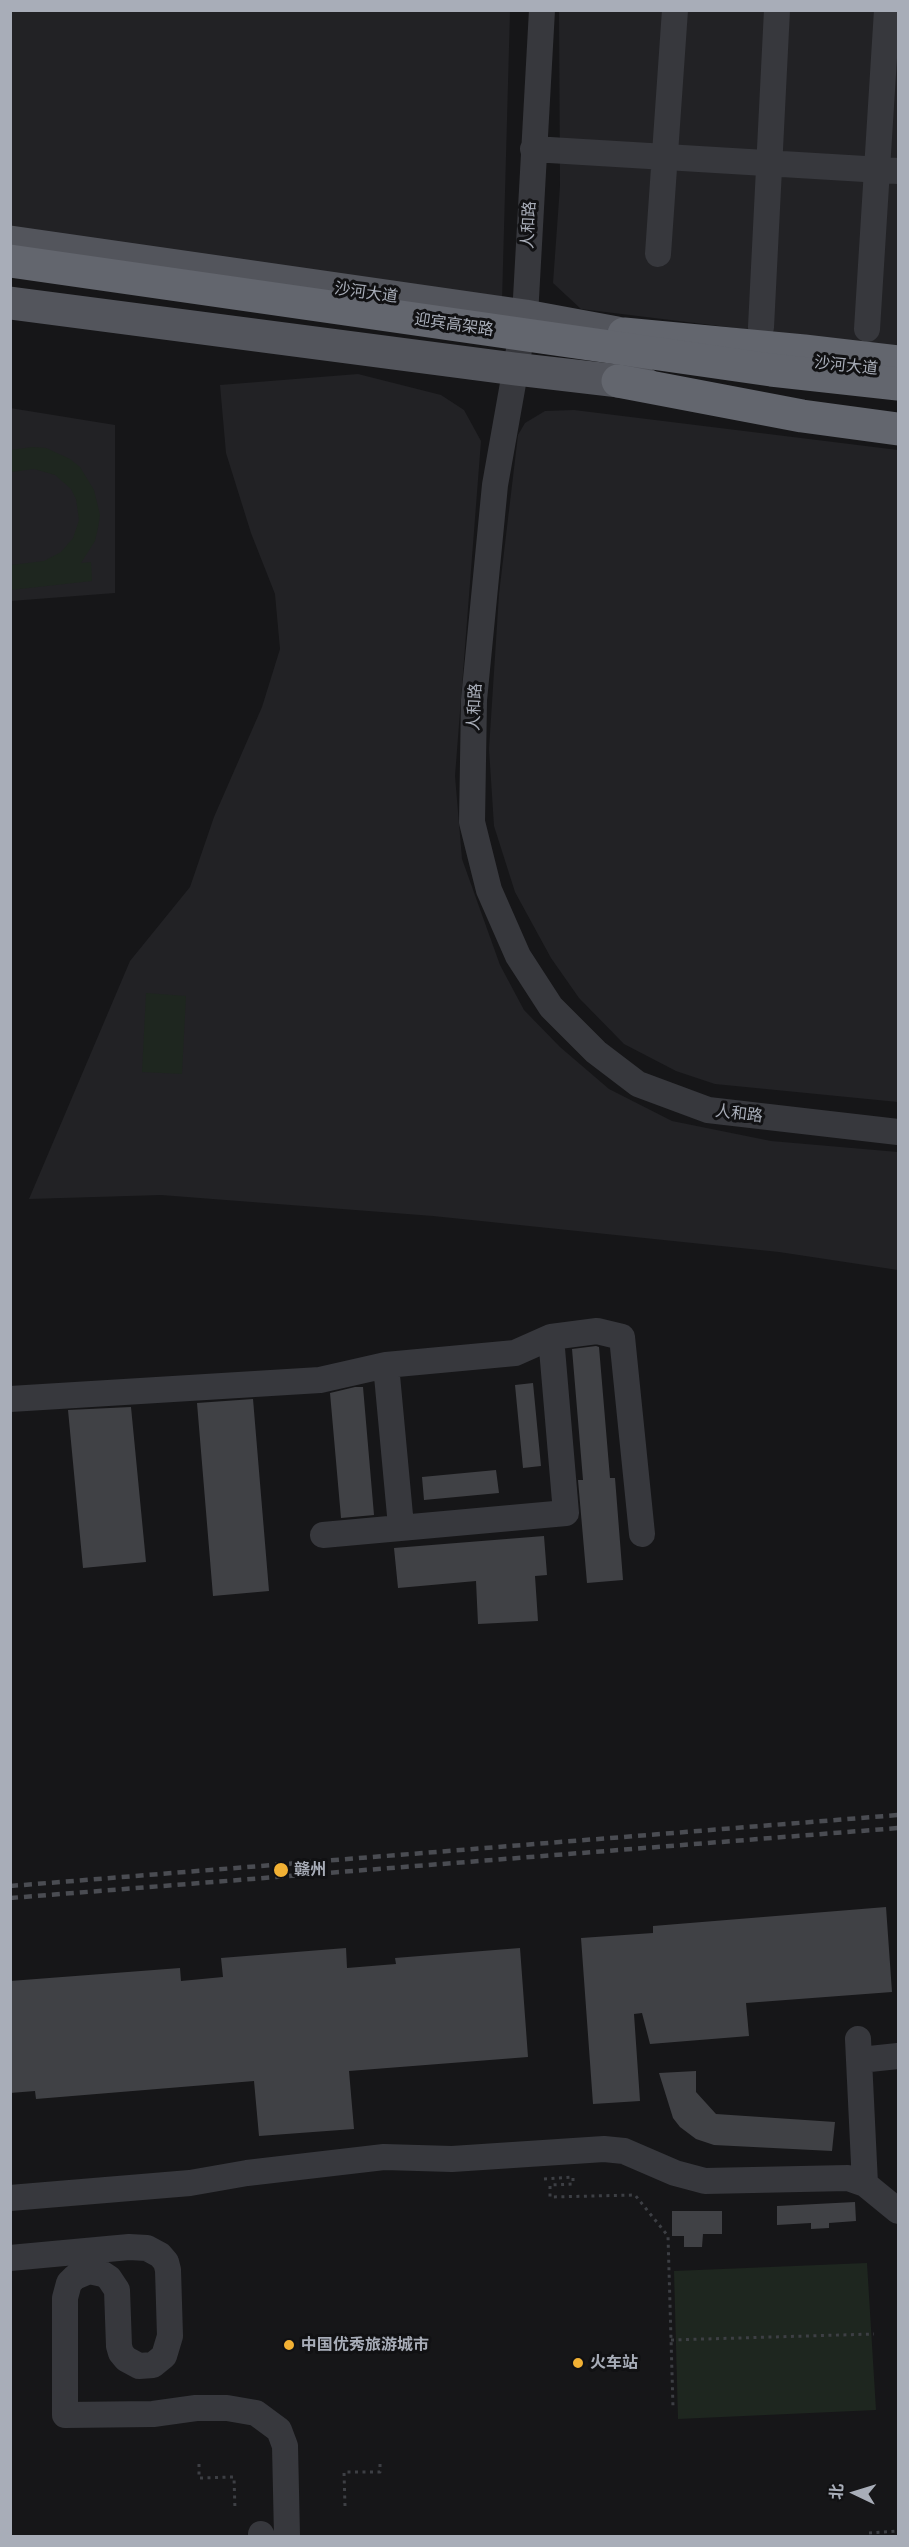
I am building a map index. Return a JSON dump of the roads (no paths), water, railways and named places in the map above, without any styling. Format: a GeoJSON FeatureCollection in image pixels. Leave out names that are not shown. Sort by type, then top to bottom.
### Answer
{"type":"FeatureCollection","features":[{"type":"Feature","properties":{"kind":"highway","name":"迎宾高架路"},"geometry":{"type":"LineString","coordinates":[[10,261],[771,370],[898,384]]}},
{"type":"Feature","properties":{"kind":"highway","name":"迎宾高架路"},"geometry":{"type":"LineString","coordinates":[[10,282],[898,405]]}},
{"type":"Feature","properties":{"kind":"highway"},"geometry":{"type":"LineString","coordinates":[[624,334],[898,362]]}},
{"type":"Feature","properties":{"kind":"highway"},"geometry":{"type":"LineString","coordinates":[[618,381],[802,416],[898,429]]}},
{"type":"Feature","properties":{"kind":"main road","name":"沙河大道"},"geometry":{"type":"LineString","coordinates":[[10,242],[525,316],[775,358],[898,371]]}},
{"type":"Feature","properties":{"kind":"main road"},"geometry":{"type":"LineString","coordinates":[[10,303],[898,419]]}},
{"type":"Feature","properties":{"kind":"street","name":"人和路"},"geometry":{"type":"LineString","coordinates":[[542,10],[525,316],[495,485],[477,676],[472,822],[489,890],[518,956],[552,1007],[596,1052],[638,1084],[708,1110],[898,1132]]}},
{"type":"Feature","properties":{"kind":"street"},"geometry":{"type":"LineString","coordinates":[[657,254],[666,157],[675,10]]}},
{"type":"Feature","properties":{"kind":"street"},"geometry":{"type":"LineString","coordinates":[[761,327],[777,10]]}},
{"type":"Feature","properties":{"kind":"street"},"geometry":{"type":"LineString","coordinates":[[867,329],[888,170],[887,10]]}},
{"type":"Feature","properties":{"kind":"street"},"geometry":{"type":"LineString","coordinates":[[533,149],[888,170]]}},
{"type":"Feature","properties":{"kind":"street"},"geometry":{"type":"LineString","coordinates":[[10,1399],[320,1380],[386,1365],[515,1353],[551,1337],[597,1331],[622,1338],[642,1534]]}},
{"type":"Feature","properties":{"kind":"street"},"geometry":{"type":"LineString","coordinates":[[323,1535],[401,1526],[566,1513],[551,1337]]}},
{"type":"Feature","properties":{"kind":"street"},"geometry":{"type":"LineString","coordinates":[[386,1365],[401,1526]]}},
{"type":"Feature","properties":{"kind":"street"},"geometry":{"type":"LineString","coordinates":[[865,2184],[859,2049],[898,2056]]}},
{"type":"Feature","properties":{"kind":"street"},"geometry":{"type":"LineString","coordinates":[[10,2198],[190,2184],[247,2172],[384,2157],[452,2158],[604,2149],[624,2151],[675,2173],[705,2181],[848,2178],[865,2184],[898,2211]]}},
{"type":"Feature","properties":{"kind":"street"},"geometry":{"type":"LineString","coordinates":[[10,2258],[129,2247],[147,2248],[160,2255],[166,2262],[168,2270],[170,2336],[164,2356],[153,2365],[139,2366],[126,2359],[121,2353],[117,2290],[109,2278],[96,2271],[89,2271],[75,2277],[69,2283],[65,2298],[65,2415],[153,2414],[196,2408],[227,2408],[256,2413],[279,2430],[285,2446],[286,2536]]}},
{"type":"Feature","properties":{"kind":"railway"},"geometry":{"type":"LineString","coordinates":[[10,1886],[898,1815]]}},
{"type":"Feature","properties":{"kind":"railway"},"geometry":{"type":"LineString","coordinates":[[10,1898],[898,1828]]}},
{"type":"Feature","properties":{"kind":"place","name":"赣州"},"geometry":{"type":"Point","coordinates":[281,1870]}},
{"type":"Feature","properties":{"kind":"place","name":"中国优秀旅游城市"},"geometry":{"type":"Point","coordinates":[289,2345]}},
{"type":"Feature","properties":{"kind":"place","name":"火车站"},"geometry":{"type":"Point","coordinates":[578,2363]}}]}
